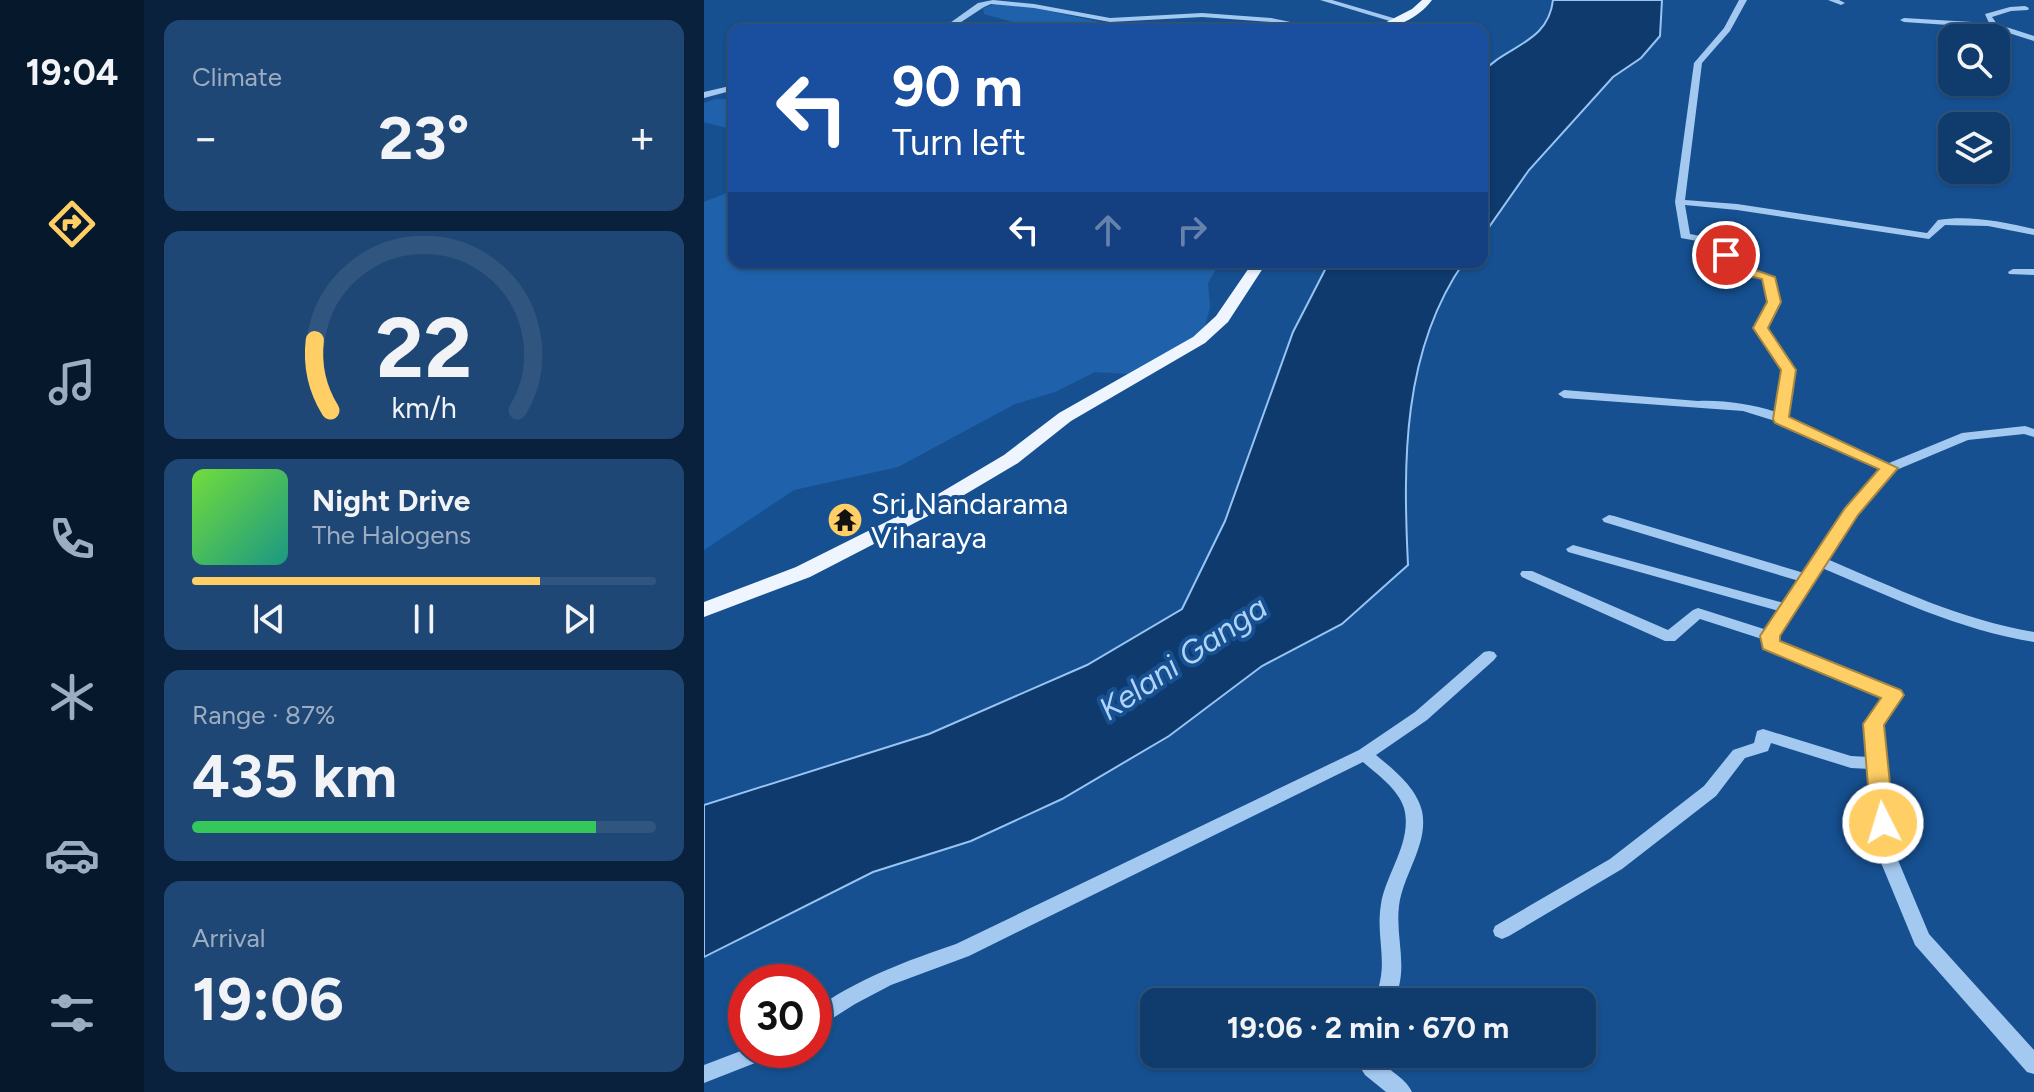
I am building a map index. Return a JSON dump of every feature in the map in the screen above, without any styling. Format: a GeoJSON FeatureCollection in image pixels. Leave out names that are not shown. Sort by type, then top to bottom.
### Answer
{"type":"FeatureCollection","features":[{"type":"Feature","properties":{"kind":"main road"},"geometry":{"type":"LineString","coordinates":[[1388,24],[1417,13],[1427,0]]}},
{"type":"Feature","properties":{"kind":"main road"},"geometry":{"type":"LineString","coordinates":[[704,610],[803,572],[925,510],[1011,459],[1065,417],[1199,340],[1222,319],[1256,268]]}},
{"type":"Feature","properties":{"kind":"street"},"geometry":{"type":"LineString","coordinates":[[1324,0],[1396,20]]}},
{"type":"Feature","properties":{"kind":"street"},"geometry":{"type":"LineString","coordinates":[[1743,0],[1727,29],[1698,63],[1680,202],[1685,236],[1711,241],[1742,270],[1768,277],[1774,302],[1761,328],[1788,370],[1781,419]]}},
{"type":"Feature","properties":{"kind":"street"},"geometry":{"type":"LineString","coordinates":[[2003,0],[2010,9]]}},
{"type":"Feature","properties":{"kind":"street"},"geometry":{"type":"LineString","coordinates":[[953,24],[981,5],[991,2],[1034,6],[1110,20],[1202,15],[1293,24]]}},
{"type":"Feature","properties":{"kind":"street"},"geometry":{"type":"LineString","coordinates":[[1993,24],[1988,16],[2025,8]]}},
{"type":"Feature","properties":{"kind":"street"},"geometry":{"type":"LineString","coordinates":[[1904,20],[1964,24]]}},
{"type":"Feature","properties":{"kind":"street"},"geometry":{"type":"LineString","coordinates":[[2010,31],[2034,39]]}},
{"type":"Feature","properties":{"kind":"street"},"geometry":{"type":"LineString","coordinates":[[704,95],[728,89]]}},
{"type":"Feature","properties":{"kind":"street"},"geometry":{"type":"LineString","coordinates":[[1680,202],[1737,207],[1929,236],[1942,222],[1959,221],[1991,222],[2034,232]]}},
{"type":"Feature","properties":{"kind":"street"},"geometry":{"type":"LineString","coordinates":[[2013,272],[2034,272]]}},
{"type":"Feature","properties":{"kind":"street"},"geometry":{"type":"LineString","coordinates":[[1564,394],[1698,405],[1714,402],[1774,415],[1889,468]]}},
{"type":"Feature","properties":{"kind":"street"},"geometry":{"type":"LineString","coordinates":[[2034,433],[2025,430],[1966,436],[1889,468],[1851,512],[1770,636],[1770,645],[1894,695],[1874,724],[1886,853],[1922,939],[2034,1065]]}},
{"type":"Feature","properties":{"kind":"street"},"geometry":{"type":"LineString","coordinates":[[1609,519],[1807,579]]}},
{"type":"Feature","properties":{"kind":"street"},"geometry":{"type":"LineString","coordinates":[[1573,549],[1787,609]]}},
{"type":"Feature","properties":{"kind":"street"},"geometry":{"type":"LineString","coordinates":[[1819,561],[2010,635],[2034,637]]}},
{"type":"Feature","properties":{"kind":"street"},"geometry":{"type":"LineString","coordinates":[[1527,574],[1670,637],[1698,613],[1770,636]]}},
{"type":"Feature","properties":{"kind":"street"},"geometry":{"type":"LineString","coordinates":[[832,1008],[847,998],[919,964],[962,950],[1365,754],[1421,716],[1489,656]]}},
{"type":"Feature","properties":{"kind":"street"},"geometry":{"type":"LineString","coordinates":[[1502,931],[1616,864],[1710,791],[1739,754],[1762,747],[1763,735],[1851,762],[1877,763]]}},
{"type":"Feature","properties":{"kind":"street"},"geometry":{"type":"LineString","coordinates":[[1365,754],[1401,786],[1414,815],[1410,842],[1390,906],[1393,982],[1390,988]]}},
{"type":"Feature","properties":{"kind":"street"},"geometry":{"type":"LineString","coordinates":[[704,1074],[728,1065]]}},
{"type":"Feature","properties":{"kind":"street"},"geometry":{"type":"LineString","coordinates":[[1372,1068],[1402,1092]]}},
{"type":"Feature","properties":{"kind":"shaded area"},"geometry":{"type":"Polygon","coordinates":[[[998,3],[1112,24],[1020,24],[984,14],[983,8],[998,3]]]}},
{"type":"Feature","properties":{"kind":"shaded area"},"geometry":{"type":"Polygon","coordinates":[[[728,99],[728,128],[704,122],[704,103],[728,99]]]}},
{"type":"Feature","properties":{"kind":"shaded area"},"geometry":{"type":"Polygon","coordinates":[[[728,192],[728,268],[1217,268],[1208,283],[1210,308],[1205,326],[1186,343],[1128,374],[1095,372],[1055,392],[1015,404],[898,467],[794,490],[704,550],[704,202],[728,192]]]}},
{"type":"Feature","properties":{"kind":"water"},"geometry":{"type":"Polygon","coordinates":[[[1553,0],[1662,0],[1660,36],[1641,58],[1613,77],[1529,170],[1488,228],[1488,68],[1535,35],[1549,15],[1553,0]]]}},
{"type":"Feature","properties":{"kind":"water","name":"Kelani Ganga"},"geometry":{"type":"Polygon","coordinates":[[[1326,268],[1460,268],[1428,332],[1411,408],[1406,487],[1408,565],[1342,624],[1262,666],[1169,736],[1062,799],[971,841],[873,872],[704,957],[704,805],[929,734],[1087,665],[1182,609],[1225,521],[1293,332],[1326,268]]]}},
{"type":"Feature","properties":{"kind":"place","name":"Sri Nandarama Viharaya"},"geometry":{"type":"Point","coordinates":[845,520]}},
{"type":"Feature","properties":{"kind":"route"},"geometry":{"type":"LineString","coordinates":[[1726,255],[1742,270],[1768,277],[1774,302],[1761,328],[1788,370],[1781,419],[1889,468],[1851,512],[1770,636],[1770,645],[1894,695],[1874,724],[1883,823]]}}]}
